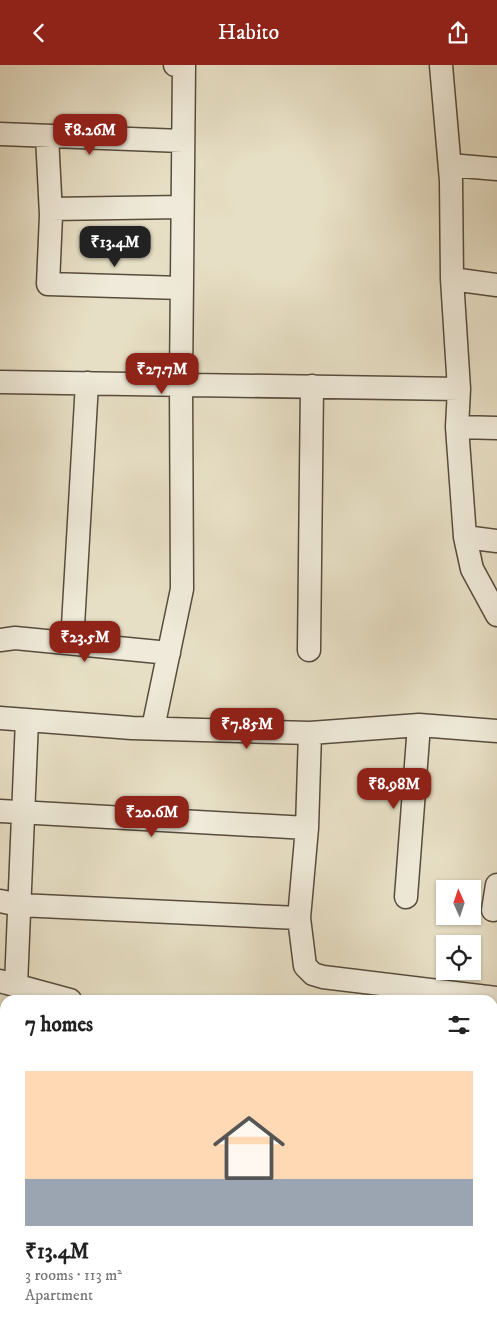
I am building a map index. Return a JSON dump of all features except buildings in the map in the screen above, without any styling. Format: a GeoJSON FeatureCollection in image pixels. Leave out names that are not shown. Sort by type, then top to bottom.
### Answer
{"type":"FeatureCollection","features":[{"type":"Feature","properties":{"kind":"street"},"geometry":{"type":"LineString","coordinates":[[153,728],[182,589],[181,384],[184,65],[175,65]]}},
{"type":"Feature","properties":{"kind":"street"},"geometry":{"type":"LineString","coordinates":[[441,65],[450,165],[452,279],[459,389],[457,427],[465,537],[472,569],[497,615]]}},
{"type":"Feature","properties":{"kind":"street"},"geometry":{"type":"LineString","coordinates":[[0,134],[182,141]]}},
{"type":"Feature","properties":{"kind":"street"},"geometry":{"type":"LineString","coordinates":[[47,136],[51,209],[48,284],[182,288]]}},
{"type":"Feature","properties":{"kind":"street"},"geometry":{"type":"LineString","coordinates":[[450,165],[497,169]]}},
{"type":"Feature","properties":{"kind":"street"},"geometry":{"type":"LineString","coordinates":[[51,209],[182,207]]}},
{"type":"Feature","properties":{"kind":"street"},"geometry":{"type":"LineString","coordinates":[[452,279],[497,285]]}},
{"type":"Feature","properties":{"kind":"street"},"geometry":{"type":"LineString","coordinates":[[0,382],[459,389]]}},
{"type":"Feature","properties":{"kind":"street"},"geometry":{"type":"LineString","coordinates":[[72,643],[87,383]]}},
{"type":"Feature","properties":{"kind":"street"},"geometry":{"type":"LineString","coordinates":[[309,650],[312,387]]}},
{"type":"Feature","properties":{"kind":"street"},"geometry":{"type":"LineString","coordinates":[[457,427],[497,428]]}},
{"type":"Feature","properties":{"kind":"street"},"geometry":{"type":"LineString","coordinates":[[465,537],[497,541]]}},
{"type":"Feature","properties":{"kind":"street"},"geometry":{"type":"LineString","coordinates":[[0,639],[15,637],[169,653]]}},
{"type":"Feature","properties":{"kind":"street"},"geometry":{"type":"LineString","coordinates":[[0,718],[153,728],[310,733],[419,725],[497,731]]}},
{"type":"Feature","properties":{"kind":"street"},"geometry":{"type":"LineString","coordinates":[[27,720],[23,812],[10,903],[21,989],[48,995]]}},
{"type":"Feature","properties":{"kind":"street"},"geometry":{"type":"LineString","coordinates":[[406,897],[419,725]]}},
{"type":"Feature","properties":{"kind":"street"},"geometry":{"type":"LineString","coordinates":[[310,733],[307,828],[299,918],[305,966],[313,974],[322,977],[472,995]]}},
{"type":"Feature","properties":{"kind":"street"},"geometry":{"type":"LineString","coordinates":[[0,811],[307,828]]}},
{"type":"Feature","properties":{"kind":"street"},"geometry":{"type":"LineString","coordinates":[[493,910],[497,885]]}},
{"type":"Feature","properties":{"kind":"street"},"geometry":{"type":"LineString","coordinates":[[10,903],[299,918]]}}]}
